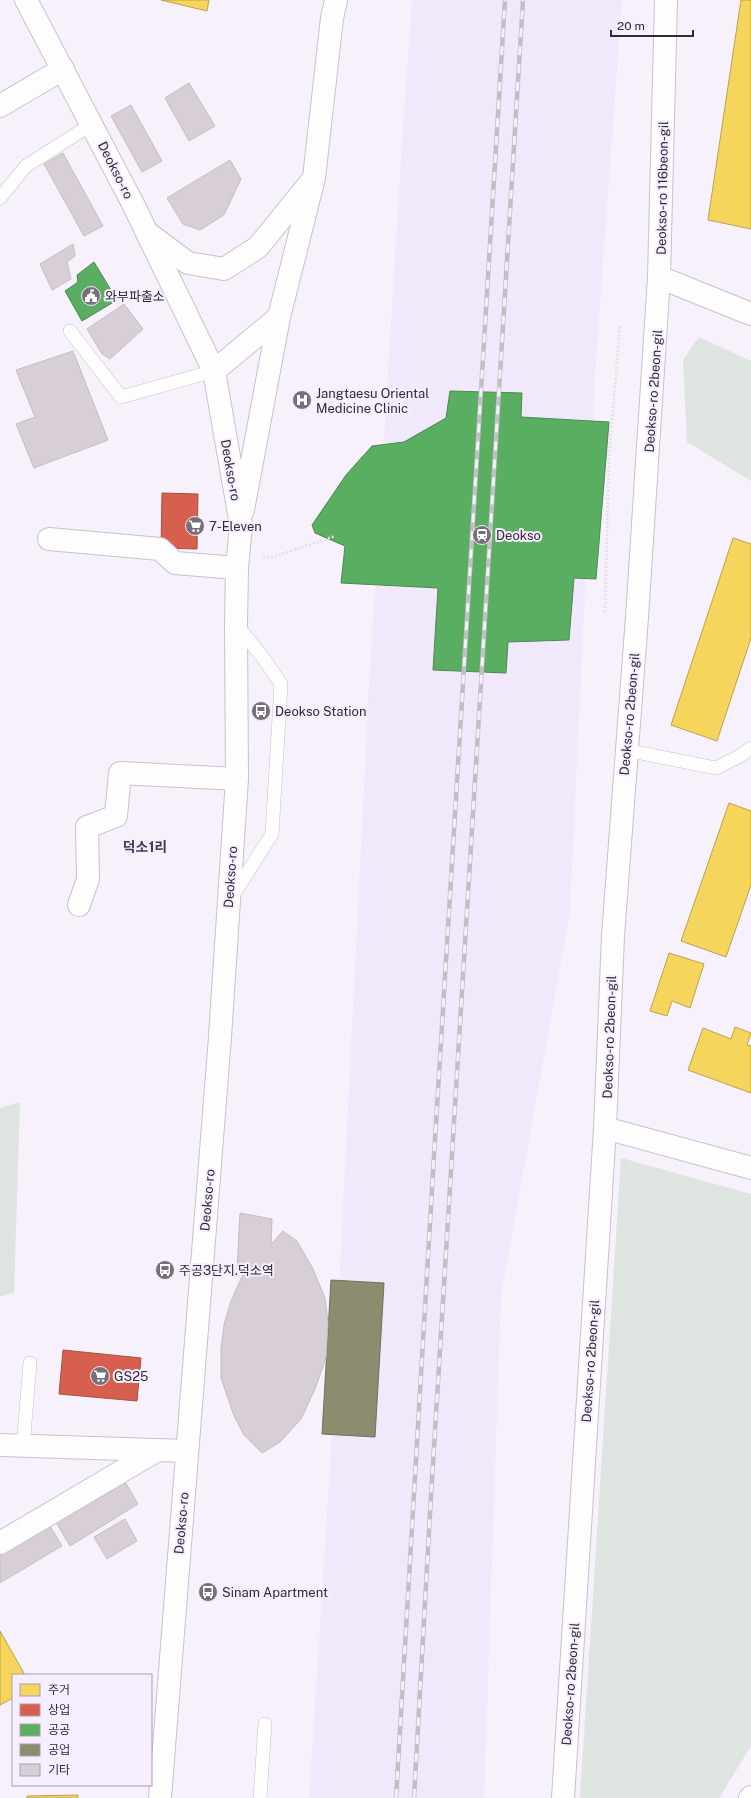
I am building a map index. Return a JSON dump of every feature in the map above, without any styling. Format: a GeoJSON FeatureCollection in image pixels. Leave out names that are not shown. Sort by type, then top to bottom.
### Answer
{"type":"FeatureCollection","features":[{"type":"Feature","properties":{"kind":"street","name":"Deokso-ro"},"geometry":{"type":"LineString","coordinates":[[26,0],[92,124],[214,371],[241,525],[237,568],[236,624],[237,780],[220,1037],[160,1798]]}},
{"type":"Feature","properties":{"kind":"street"},"geometry":{"type":"LineString","coordinates":[[241,525],[279,317],[314,178],[332,18],[336,0]]}},
{"type":"Feature","properties":{"kind":"street","name":"Deokso-ro 116beon-gil"},"geometry":{"type":"LineString","coordinates":[[659,277],[666,0]]}},
{"type":"Feature","properties":{"kind":"street"},"geometry":{"type":"LineString","coordinates":[[0,106],[63,69]]}},
{"type":"Feature","properties":{"kind":"street"},"geometry":{"type":"LineString","coordinates":[[146,231],[188,263],[224,269],[258,247],[314,178]]}},
{"type":"Feature","properties":{"kind":"street"},"geometry":{"type":"LineString","coordinates":[[659,277],[751,314]]}},
{"type":"Feature","properties":{"kind":"street","name":"Deokso-ro 2beon-gil"},"geometry":{"type":"LineString","coordinates":[[563,1798],[605,1128],[613,936],[626,750],[638,609],[659,277]]}},
{"type":"Feature","properties":{"kind":"street"},"geometry":{"type":"LineString","coordinates":[[214,371],[279,317]]}},
{"type":"Feature","properties":{"kind":"street"},"geometry":{"type":"LineString","coordinates":[[49,539],[160,549],[175,563],[237,568]]}},
{"type":"Feature","properties":{"kind":"street"},"geometry":{"type":"LineString","coordinates":[[79,905],[88,879],[87,827],[116,816],[120,773],[237,780]]}},
{"type":"Feature","properties":{"kind":"street"},"geometry":{"type":"LineString","coordinates":[[605,1128],[751,1168]]}},
{"type":"Feature","properties":{"kind":"street"},"geometry":{"type":"LineString","coordinates":[[0,1445],[23,1447],[187,1451]]}},
{"type":"Feature","properties":{"kind":"street"},"geometry":{"type":"LineString","coordinates":[[0,1543],[156,1451]]}},
{"type":"Feature","properties":{"kind":"lane"},"geometry":{"type":"LineString","coordinates":[[0,198],[26,166],[92,124]]}},
{"type":"Feature","properties":{"kind":"lane"},"geometry":{"type":"LineString","coordinates":[[70,331],[120,397],[214,371]]}},
{"type":"Feature","properties":{"kind":"lane"},"geometry":{"type":"LineString","coordinates":[[229,902],[272,834],[281,684],[264,659],[236,624]]}},
{"type":"Feature","properties":{"kind":"lane"},"geometry":{"type":"LineString","coordinates":[[626,750],[716,768],[738,757],[751,748]]}},
{"type":"Feature","properties":{"kind":"lane"},"geometry":{"type":"LineString","coordinates":[[23,1447],[30,1363]]}},
{"type":"Feature","properties":{"kind":"lane"},"geometry":{"type":"LineString","coordinates":[[260,1798],[265,1724]]}},
{"type":"Feature","properties":{"kind":"path"},"geometry":{"type":"LineString","coordinates":[[605,612],[609,456],[620,326]]}},
{"type":"Feature","properties":{"kind":"path"},"geometry":{"type":"LineString","coordinates":[[262,557],[273,557],[335,536]]}},
{"type":"Feature","properties":{"kind":"shaded area"},"geometry":{"type":"Polygon","coordinates":[[[412,0],[622,0],[595,375],[570,912],[501,1296],[484,1798],[309,1798],[330,1468],[369,687],[412,0]]]}},
{"type":"Feature","properties":{"kind":"shaded area"},"geometry":{"type":"Polygon","coordinates":[[[699,337],[751,361],[751,481],[687,442],[683,360],[699,337]]]}},
{"type":"Feature","properties":{"kind":"shaded area"},"geometry":{"type":"Polygon","coordinates":[[[20,1102],[14,1293],[0,1296],[0,1108],[20,1102]]]}},
{"type":"Feature","properties":{"kind":"shaded area"},"geometry":{"type":"Polygon","coordinates":[[[621,1158],[751,1194],[751,1746],[719,1798],[580,1798],[621,1158]]]}},
{"type":"Feature","properties":{"kind":"building: 주거"},"geometry":{"type":"Polygon","coordinates":[[[161,0],[209,0],[207,11],[161,0]]]}},
{"type":"Feature","properties":{"kind":"building: 주거"},"geometry":{"type":"Polygon","coordinates":[[[741,0],[751,0],[751,229],[708,220],[741,0]]]}},
{"type":"Feature","properties":{"kind":"building: 주거"},"geometry":{"type":"Polygon","coordinates":[[[733,538],[751,544],[751,638],[717,741],[671,725],[733,538]]]}},
{"type":"Feature","properties":{"kind":"building: 주거"},"geometry":{"type":"Polygon","coordinates":[[[729,803],[751,811],[751,885],[726,957],[681,941],[729,803]]]}},
{"type":"Feature","properties":{"kind":"building: 주거"},"geometry":{"type":"Polygon","coordinates":[[[669,953],[704,964],[690,1008],[672,1001],[667,1016],[650,1011],[669,953]]]}},
{"type":"Feature","properties":{"kind":"building: 주거"},"geometry":{"type":"Polygon","coordinates":[[[735,1027],[751,1033],[747,1045],[751,1046],[751,1093],[688,1070],[703,1028],[731,1039],[735,1027]]]}},
{"type":"Feature","properties":{"kind":"building: 주거"},"geometry":{"type":"Polygon","coordinates":[[[0,1631],[24,1674],[12,1674],[12,1699],[0,1705],[0,1631]]]}},
{"type":"Feature","properties":{"kind":"building: 주거"},"geometry":{"type":"Polygon","coordinates":[[[78,1795],[78,1798],[27,1798],[27,1796],[78,1795]]]}},
{"type":"Feature","properties":{"kind":"building: 상업"},"geometry":{"type":"Polygon","coordinates":[[[162,493],[198,494],[197,549],[161,548],[162,493]]]}},
{"type":"Feature","properties":{"kind":"building: 상업"},"geometry":{"type":"Polygon","coordinates":[[[63,1350],[141,1358],[137,1401],[59,1394],[63,1350]]]}},
{"type":"Feature","properties":{"kind":"building: 공공","name":"와부파출소"},"geometry":{"type":"Polygon","coordinates":[[[94,262],[117,300],[82,321],[65,291],[78,282],[77,275],[94,262]]]}},
{"type":"Feature","properties":{"kind":"building: 공공"},"geometry":{"type":"Polygon","coordinates":[[[450,391],[522,393],[521,417],[609,422],[596,579],[574,578],[569,640],[508,642],[506,673],[433,670],[438,588],[341,583],[345,546],[315,533],[312,525],[346,475],[372,446],[404,442],[446,418],[450,391]]]}},
{"type":"Feature","properties":{"kind":"building: 공업"},"geometry":{"type":"Polygon","coordinates":[[[331,1280],[384,1283],[375,1437],[322,1434],[331,1280]]]}},
{"type":"Feature","properties":{"kind":"building: 기타"},"geometry":{"type":"Polygon","coordinates":[[[189,83],[215,126],[189,141],[165,98],[189,83]]]}},
{"type":"Feature","properties":{"kind":"building: 기타"},"geometry":{"type":"Polygon","coordinates":[[[131,105],[162,161],[142,172],[111,116],[131,105]]]}},
{"type":"Feature","properties":{"kind":"building: 기타"},"geometry":{"type":"Polygon","coordinates":[[[63,153],[103,226],[84,236],[44,164],[63,153]]]}},
{"type":"Feature","properties":{"kind":"building: 기타"},"geometry":{"type":"Polygon","coordinates":[[[230,160],[241,179],[224,215],[200,230],[183,224],[167,198],[230,160]]]}},
{"type":"Feature","properties":{"kind":"building: 기타"},"geometry":{"type":"Polygon","coordinates":[[[73,244],[75,256],[67,262],[71,279],[52,290],[40,264],[73,244]]]}},
{"type":"Feature","properties":{"kind":"building: 기타"},"geometry":{"type":"Polygon","coordinates":[[[124,304],[143,329],[110,359],[102,354],[87,329],[124,304]]]}},
{"type":"Feature","properties":{"kind":"building: 기타"},"geometry":{"type":"Polygon","coordinates":[[[73,351],[108,440],[34,468],[16,424],[35,417],[16,370],[73,351]]]}},
{"type":"Feature","properties":{"kind":"building: 기타"},"geometry":{"type":"Polygon","coordinates":[[[240,1213],[272,1219],[271,1244],[283,1231],[297,1241],[313,1269],[325,1298],[328,1322],[326,1358],[315,1389],[301,1419],[280,1442],[262,1453],[244,1435],[234,1416],[221,1378],[221,1349],[224,1325],[231,1301],[245,1270],[237,1269],[240,1213]]]}},
{"type":"Feature","properties":{"kind":"building: 기타"},"geometry":{"type":"Polygon","coordinates":[[[121,1475],[138,1504],[70,1546],[53,1517],[121,1475]]]}},
{"type":"Feature","properties":{"kind":"building: 기타"},"geometry":{"type":"Polygon","coordinates":[[[125,1519],[137,1541],[107,1559],[94,1537],[125,1519]]]}},
{"type":"Feature","properties":{"kind":"building: 기타"},"geometry":{"type":"Polygon","coordinates":[[[48,1523],[62,1546],[0,1583],[0,1552],[48,1523]]]}},
{"type":"Feature","properties":{"kind":"railway"},"geometry":{"type":"LineString","coordinates":[[396,1798],[505,0]]}},
{"type":"Feature","properties":{"kind":"railway"},"geometry":{"type":"LineString","coordinates":[[414,1798],[431,1496],[523,0]]}},
{"type":"Feature","properties":{"kind":"place","name":"와부파출소"},"geometry":{"type":"Point","coordinates":[91,296]}},
{"type":"Feature","properties":{"kind":"place","name":"Jangtaesu Oriental Medicine Clinic"},"geometry":{"type":"Point","coordinates":[302,400]}},
{"type":"Feature","properties":{"kind":"place","name":"7-Eleven"},"geometry":{"type":"Point","coordinates":[195,526]}},
{"type":"Feature","properties":{"kind":"place","name":"Deokso"},"geometry":{"type":"Point","coordinates":[482,535]}},
{"type":"Feature","properties":{"kind":"place","name":"Deokso Station"},"geometry":{"type":"Point","coordinates":[261,711]}},
{"type":"Feature","properties":{"kind":"place","name":"주공3단지.덕소역"},"geometry":{"type":"Point","coordinates":[165,1270]}},
{"type":"Feature","properties":{"kind":"place","name":"GS25"},"geometry":{"type":"Point","coordinates":[100,1376]}},
{"type":"Feature","properties":{"kind":"place","name":"Sinam Apartment"},"geometry":{"type":"Point","coordinates":[208,1592]}},
{"type":"Feature","properties":{"kind":"district","name":"덕소1리"},"geometry":{"type":"Point","coordinates":[145,847]}}]}
